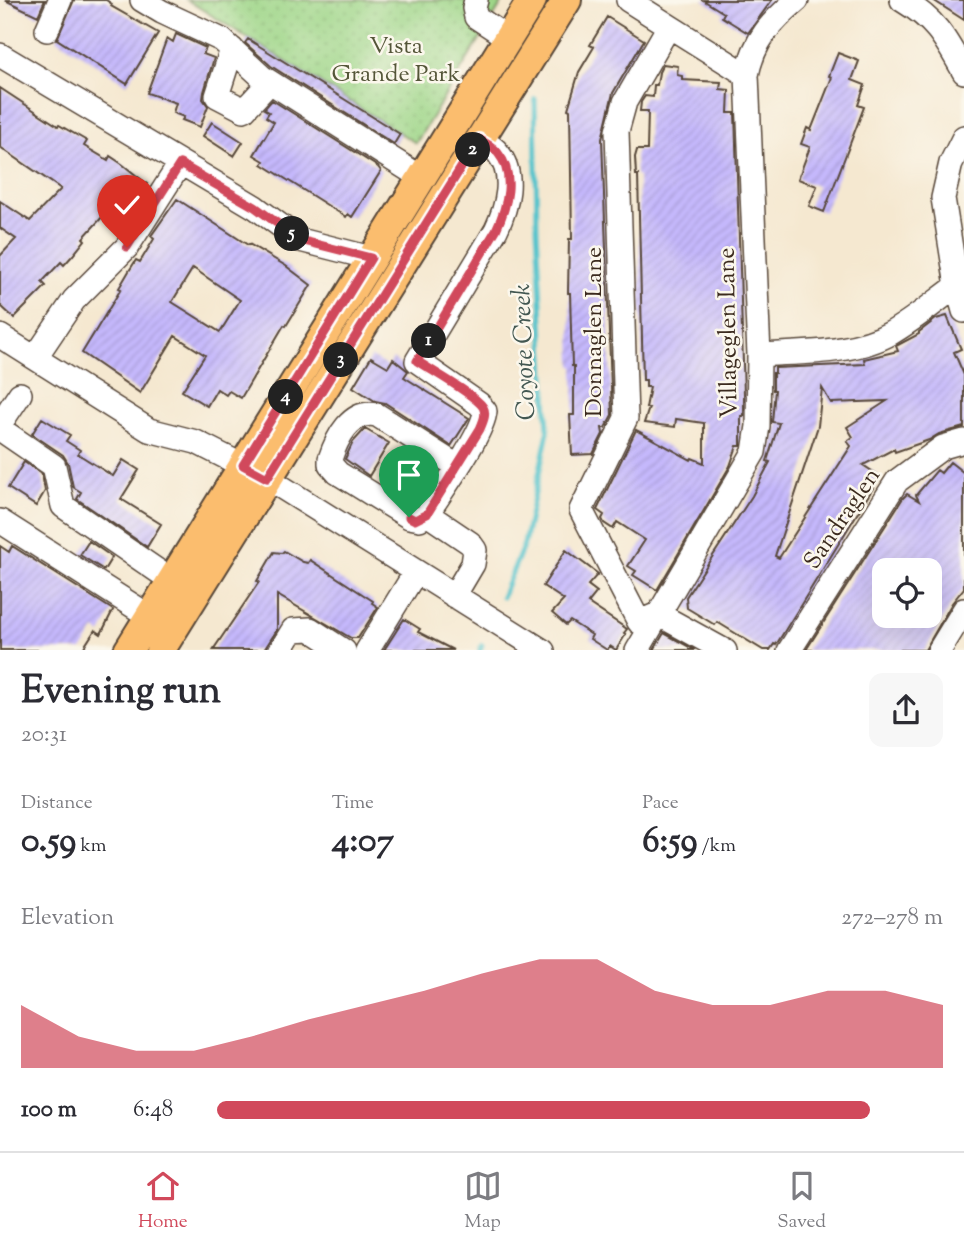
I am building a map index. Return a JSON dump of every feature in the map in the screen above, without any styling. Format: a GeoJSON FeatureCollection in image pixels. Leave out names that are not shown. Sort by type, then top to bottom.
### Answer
{"type":"FeatureCollection","features":[{"type":"Feature","properties":{"kind":"main road"},"geometry":{"type":"LineString","coordinates":[[160,650],[371,258],[532,0]]}},
{"type":"Feature","properties":{"kind":"main road"},"geometry":{"type":"LineString","coordinates":[[128,650],[171,580],[255,472],[479,139],[567,0]]}},
{"type":"Feature","properties":{"kind":"street"},"geometry":{"type":"LineString","coordinates":[[47,30],[60,0]]}},
{"type":"Feature","properties":{"kind":"street"},"geometry":{"type":"LineString","coordinates":[[142,0],[222,40],[270,82],[422,178]]}},
{"type":"Feature","properties":{"kind":"street"},"geometry":{"type":"LineString","coordinates":[[476,0],[476,17],[508,38]]}},
{"type":"Feature","properties":{"kind":"street"},"geometry":{"type":"LineString","coordinates":[[628,0],[747,75]]}},
{"type":"Feature","properties":{"kind":"street","name":"Villageglen Lane"},"geometry":{"type":"LineString","coordinates":[[637,650],[754,452],[758,426],[759,355],[747,75],[751,54],[772,22],[797,0]]}},
{"type":"Feature","properties":{"kind":"street"},"geometry":{"type":"LineString","coordinates":[[902,0],[923,13],[941,31],[964,72]]}},
{"type":"Feature","properties":{"kind":"street","name":"Donnaglen Lane"},"geometry":{"type":"LineString","coordinates":[[669,26],[625,102],[617,131],[626,418],[581,510],[639,622],[657,614],[725,650]]}},
{"type":"Feature","properties":{"kind":"street"},"geometry":{"type":"LineString","coordinates":[[232,49],[217,96],[244,110],[270,82]]}},
{"type":"Feature","properties":{"kind":"street"},"geometry":{"type":"LineString","coordinates":[[0,55],[255,207],[300,240],[371,258]]}},
{"type":"Feature","properties":{"kind":"street"},"geometry":{"type":"LineString","coordinates":[[964,137],[951,163],[943,198],[964,311]]}},
{"type":"Feature","properties":{"kind":"street"},"geometry":{"type":"LineString","coordinates":[[457,466],[370,413],[355,416],[335,446],[330,459],[330,464],[338,473],[415,520],[427,514],[457,466],[483,422],[485,411],[473,398],[417,361],[496,230],[507,207],[505,165],[497,150],[479,139]]}},
{"type":"Feature","properties":{"kind":"street"},"geometry":{"type":"LineString","coordinates":[[35,358],[74,300],[127,247],[180,164]]}},
{"type":"Feature","properties":{"kind":"street"},"geometry":{"type":"LineString","coordinates":[[759,355],[840,349],[871,341],[890,334],[961,286]]}},
{"type":"Feature","properties":{"kind":"street"},"geometry":{"type":"LineString","coordinates":[[0,336],[149,430],[196,442],[255,472],[543,650]]}},
{"type":"Feature","properties":{"kind":"street"},"geometry":{"type":"LineString","coordinates":[[20,394],[0,426],[54,466],[63,506],[171,580]]}},
{"type":"Feature","properties":{"kind":"street","name":"Sandraglen"},"geometry":{"type":"LineString","coordinates":[[789,650],[897,481],[943,447],[964,441]]}},
{"type":"Feature","properties":{"kind":"street"},"geometry":{"type":"LineString","coordinates":[[427,514],[470,543],[475,550],[473,564],[454,596]]}},
{"type":"Feature","properties":{"kind":"street"},"geometry":{"type":"LineString","coordinates":[[0,521],[149,616]]}},
{"type":"Feature","properties":{"kind":"street"},"geometry":{"type":"LineString","coordinates":[[368,650],[415,573]]}},
{"type":"Feature","properties":{"kind":"street"},"geometry":{"type":"LineString","coordinates":[[939,650],[964,610]]}},
{"type":"Feature","properties":{"kind":"street"},"geometry":{"type":"LineString","coordinates":[[280,650],[293,630],[310,629],[344,650]]}},
{"type":"Feature","properties":{"kind":"green space","name":"Vista Grande Park"},"geometry":{"type":"Polygon","coordinates":[[[187,0],[504,0],[416,143],[187,0]]]}},
{"type":"Feature","properties":{"kind":"building"},"geometry":{"type":"Polygon","coordinates":[[[5,0],[45,0],[38,16],[5,0]]]}},
{"type":"Feature","properties":{"kind":"building"},"geometry":{"type":"Polygon","coordinates":[[[74,0],[106,0],[111,6],[158,33],[127,84],[57,39],[74,0]]]}},
{"type":"Feature","properties":{"kind":"building"},"geometry":{"type":"Polygon","coordinates":[[[703,0],[772,0],[748,33],[722,17],[724,13],[703,0]]]}},
{"type":"Feature","properties":{"kind":"building"},"geometry":{"type":"Polygon","coordinates":[[[933,0],[964,0],[964,20],[933,0]]]}},
{"type":"Feature","properties":{"kind":"building"},"geometry":{"type":"Polygon","coordinates":[[[607,17],[644,40],[613,93],[602,139],[612,415],[605,428],[602,428],[603,434],[593,454],[572,455],[570,415],[574,415],[574,366],[568,293],[569,239],[572,239],[568,109],[579,72],[594,47],[590,45],[607,17]]]}},
{"type":"Feature","properties":{"kind":"building"},"geometry":{"type":"Polygon","coordinates":[[[176,34],[206,48],[203,54],[214,58],[203,99],[208,106],[200,127],[173,113],[176,103],[147,93],[167,38],[173,42],[176,34]]]}},
{"type":"Feature","properties":{"kind":"building"},"geometry":{"type":"Polygon","coordinates":[[[248,39],[400,134],[394,144],[271,66],[245,43],[248,39]]]}},
{"type":"Feature","properties":{"kind":"building"},"geometry":{"type":"Polygon","coordinates":[[[838,53],[859,61],[852,80],[865,85],[858,105],[864,107],[824,212],[809,206],[817,186],[798,179],[810,147],[801,144],[807,128],[811,130],[832,77],[829,76],[838,53]]]}},
{"type":"Feature","properties":{"kind":"building"},"geometry":{"type":"Polygon","coordinates":[[[663,64],[678,66],[677,75],[682,76],[682,80],[721,82],[720,89],[729,90],[728,113],[735,113],[744,416],[741,416],[741,446],[737,446],[730,466],[657,590],[633,575],[636,571],[628,566],[645,540],[617,522],[613,529],[604,523],[604,515],[597,510],[636,430],[691,460],[692,458],[704,463],[704,423],[676,419],[675,427],[644,423],[649,408],[646,408],[650,387],[646,387],[646,380],[643,380],[638,175],[635,157],[637,150],[647,150],[648,111],[640,111],[641,102],[645,96],[653,97],[654,85],[657,85],[663,64]]]}},
{"type":"Feature","properties":{"kind":"building"},"geometry":{"type":"Polygon","coordinates":[[[0,88],[58,126],[87,141],[84,146],[108,160],[110,156],[147,184],[122,224],[104,215],[64,265],[61,262],[42,282],[46,286],[14,318],[0,305],[0,256],[16,239],[0,228],[0,201],[30,221],[61,189],[0,147],[0,88]]]}},
{"type":"Feature","properties":{"kind":"building"},"geometry":{"type":"Polygon","coordinates":[[[272,100],[381,171],[352,217],[348,214],[346,217],[262,164],[264,161],[254,155],[274,122],[266,117],[269,112],[264,109],[272,100]]]}},
{"type":"Feature","properties":{"kind":"building"},"geometry":{"type":"Polygon","coordinates":[[[212,122],[243,142],[234,156],[203,136],[212,122]]]}},
{"type":"Feature","properties":{"kind":"building"},"geometry":{"type":"Polygon","coordinates":[[[177,199],[286,266],[311,285],[241,398],[229,391],[226,395],[217,389],[207,406],[182,391],[205,355],[175,336],[140,393],[82,353],[129,271],[136,260],[140,262],[154,239],[151,236],[177,199]],[[193,268],[172,302],[220,332],[240,300],[193,268]]]}},
{"type":"Feature","properties":{"kind":"building"},"geometry":{"type":"Polygon","coordinates":[[[947,316],[961,349],[954,352],[964,375],[964,427],[895,452],[894,449],[863,465],[878,475],[878,480],[776,645],[770,650],[763,650],[717,622],[715,625],[687,608],[686,597],[752,496],[770,462],[767,461],[779,423],[772,422],[775,368],[865,364],[864,359],[898,351],[896,346],[919,334],[936,319],[947,316]],[[822,388],[818,426],[775,556],[779,558],[851,446],[847,441],[853,437],[847,427],[887,401],[831,403],[822,388]]]}},
{"type":"Feature","properties":{"kind":"building"},"geometry":{"type":"Polygon","coordinates":[[[371,357],[388,367],[393,359],[408,371],[404,377],[469,418],[451,446],[385,403],[375,401],[353,387],[371,357]]]}},
{"type":"Feature","properties":{"kind":"building"},"geometry":{"type":"Polygon","coordinates":[[[42,418],[70,435],[66,441],[80,450],[78,454],[113,476],[123,460],[139,470],[121,499],[161,524],[147,547],[77,499],[81,492],[73,487],[68,463],[63,455],[32,434],[42,418]]]}},
{"type":"Feature","properties":{"kind":"building"},"geometry":{"type":"Polygon","coordinates":[[[365,429],[389,443],[369,476],[345,459],[353,442],[365,429]]]}},
{"type":"Feature","properties":{"kind":"building"},"geometry":{"type":"Polygon","coordinates":[[[24,462],[42,474],[45,491],[36,506],[8,488],[24,462]]]}},
{"type":"Feature","properties":{"kind":"building"},"geometry":{"type":"Polygon","coordinates":[[[950,462],[964,473],[964,588],[942,620],[942,558],[872,558],[872,628],[938,628],[925,650],[806,650],[903,498],[907,494],[919,501],[916,495],[937,470],[941,473],[950,462]]]}},
{"type":"Feature","properties":{"kind":"building"},"geometry":{"type":"Polygon","coordinates":[[[89,541],[112,557],[104,570],[80,555],[89,541]]]}},
{"type":"Feature","properties":{"kind":"building"},"geometry":{"type":"Polygon","coordinates":[[[0,546],[9,552],[12,546],[113,610],[101,634],[95,630],[82,650],[0,650],[0,546]]]}},
{"type":"Feature","properties":{"kind":"building"},"geometry":{"type":"Polygon","coordinates":[[[566,550],[598,574],[588,585],[597,592],[588,603],[627,629],[616,650],[610,646],[607,650],[590,639],[592,635],[570,621],[566,625],[552,613],[564,600],[543,586],[566,550]]]}},
{"type":"Feature","properties":{"kind":"building"},"geometry":{"type":"Polygon","coordinates":[[[284,551],[303,562],[308,563],[310,560],[373,601],[378,607],[358,638],[351,638],[277,595],[277,630],[264,650],[213,650],[259,582],[257,581],[274,552],[284,551]]]}},
{"type":"Feature","properties":{"kind":"building"},"geometry":{"type":"Polygon","coordinates":[[[404,619],[420,629],[418,632],[453,650],[384,650],[404,619]]]}},
{"type":"Feature","properties":{"kind":"building"},"geometry":{"type":"Polygon","coordinates":[[[664,633],[695,650],[654,650],[664,633]]]}},
{"type":"Feature","properties":{"kind":"waterway","name":"Coyote Creek"},"geometry":{"type":"LineString","coordinates":[[502,597],[524,544],[548,432],[537,229],[535,99]]}},
{"type":"Feature","properties":{"kind":"waterway","name":"Coyote Creek"},"geometry":{"type":"LineString","coordinates":[[480,650],[482,645]]}},
{"type":"Feature","properties":{"kind":"route"},"geometry":{"type":"LineString","coordinates":[[127,247],[180,164],[255,207],[300,240],[371,258],[243,465],[267,478],[479,139],[497,150],[505,165],[507,207],[496,230],[417,361],[473,398],[485,411],[483,422],[427,514],[415,520],[409,517]]}}]}
